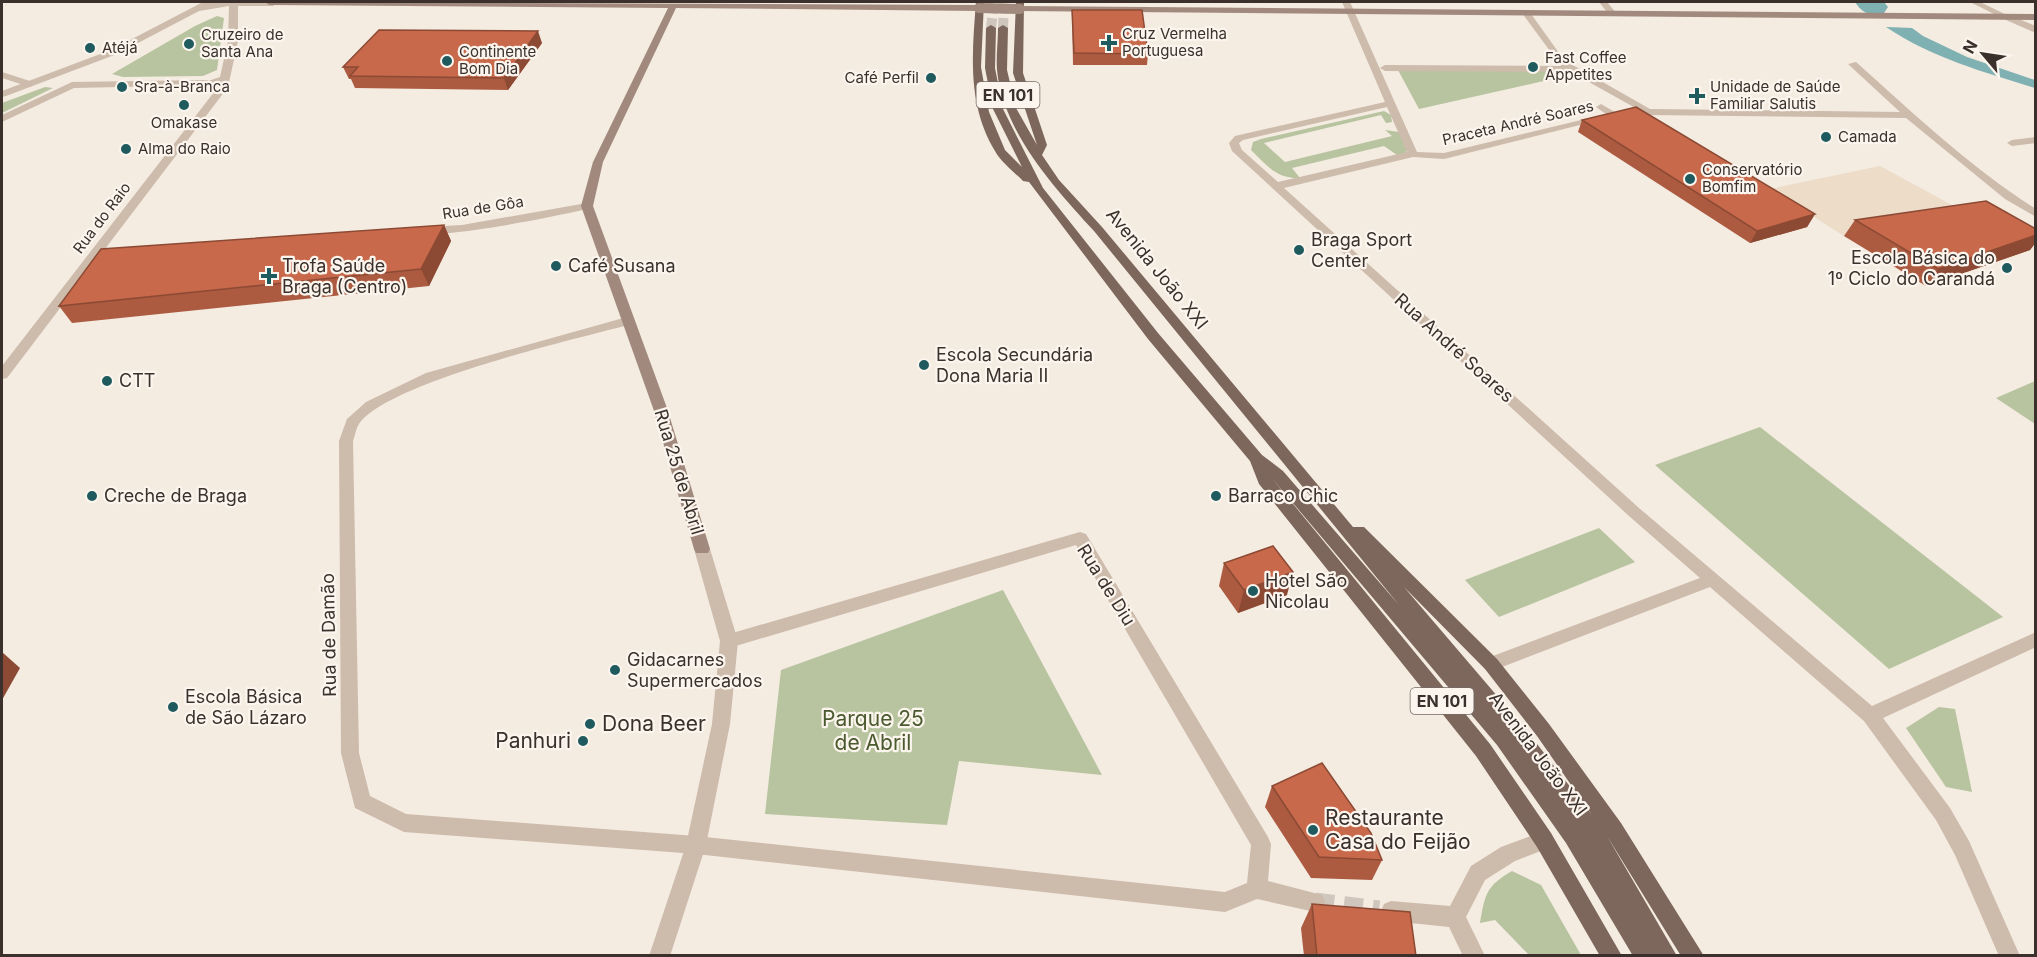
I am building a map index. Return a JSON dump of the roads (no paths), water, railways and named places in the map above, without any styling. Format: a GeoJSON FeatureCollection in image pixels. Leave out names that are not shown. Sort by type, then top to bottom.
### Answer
{"type":"FeatureCollection","features":[{"type":"Feature","properties":{"kind":"main road"},"geometry":{"type":"LineString","coordinates":[[271,2],[1020,5],[1351,12],[2036,17]]}},
{"type":"Feature","properties":{"kind":"main road"},"geometry":{"type":"LineString","coordinates":[[587,206],[598,162],[674,4]]}},
{"type":"Feature","properties":{"kind":"main road"},"geometry":{"type":"LineString","coordinates":[[979,5],[976,68],[984,112],[1000,151],[1038,189]]}},
{"type":"Feature","properties":{"kind":"main road"},"geometry":{"type":"LineString","coordinates":[[1020,5],[1018,73],[1042,145],[1037,155]]}},
{"type":"Feature","properties":{"kind":"main road","name":"Avenida João XXI"},"geometry":{"type":"LineString","coordinates":[[1645,956],[1573,836],[1504,739],[1278,475],[1257,459],[1153,336],[1038,189],[998,109],[990,68],[997,28],[1002,70],[1011,108],[1055,182],[1098,229],[1331,512],[1520,736],[1587,825],[1667,956]]}},
{"type":"Feature","properties":{"kind":"main road","name":"Rua 25 de Abril"},"geometry":{"type":"LineString","coordinates":[[587,206],[620,292],[627,321],[660,408],[702,549]]}},
{"type":"Feature","properties":{"kind":"main road","name":"Avenida João XXI"},"geometry":{"type":"LineString","coordinates":[[1257,459],[1264,480],[1483,750],[1544,840],[1612,956]]}},
{"type":"Feature","properties":{"kind":"main road","name":"Avenida João XXI"},"geometry":{"type":"LineString","coordinates":[[1331,512],[1354,527],[1491,664],[1543,730],[1614,830],[1694,956]]}},
{"type":"Feature","properties":{"kind":"street"},"geometry":{"type":"LineString","coordinates":[[2,94],[114,52],[209,2]]}},
{"type":"Feature","properties":{"kind":"street"},"geometry":{"type":"LineString","coordinates":[[194,9],[213,4],[271,2]]}},
{"type":"Feature","properties":{"kind":"street"},"geometry":{"type":"LineString","coordinates":[[235,20],[271,2]]}},
{"type":"Feature","properties":{"kind":"street"},"geometry":{"type":"LineString","coordinates":[[1346,2],[1413,154]]}},
{"type":"Feature","properties":{"kind":"street"},"geometry":{"type":"LineString","coordinates":[[1603,2],[1613,14]]}},
{"type":"Feature","properties":{"kind":"street"},"geometry":{"type":"LineString","coordinates":[[1974,2],[2036,30]]}},
{"type":"Feature","properties":{"kind":"street","name":"Rua do Raio"},"geometry":{"type":"LineString","coordinates":[[2,375],[223,87],[235,20],[234,3]]}},
{"type":"Feature","properties":{"kind":"street"},"geometry":{"type":"LineString","coordinates":[[1527,13],[1561,62],[1648,111],[1909,115]]}},
{"type":"Feature","properties":{"kind":"street"},"geometry":{"type":"LineString","coordinates":[[1368,52],[1381,57],[1390,80],[1381,84]]}},
{"type":"Feature","properties":{"kind":"street"},"geometry":{"type":"LineString","coordinates":[[1853,64],[1909,115],[2009,197],[2036,214]]}},
{"type":"Feature","properties":{"kind":"street"},"geometry":{"type":"LineString","coordinates":[[1385,68],[1574,69]]}},
{"type":"Feature","properties":{"kind":"street"},"geometry":{"type":"LineString","coordinates":[[2,75],[30,84]]}},
{"type":"Feature","properties":{"kind":"street"},"geometry":{"type":"LineString","coordinates":[[2,118],[72,85],[207,83],[224,79]]}},
{"type":"Feature","properties":{"kind":"street","name":"Rua André Soares"},"geometry":{"type":"LineString","coordinates":[[1389,104],[1239,138],[1234,143],[1237,151],[1617,496],[1870,716],[1943,814],[1962,848],[2010,956]]}},
{"type":"Feature","properties":{"kind":"street","name":"Praceta André Soares"},"geometry":{"type":"LineString","coordinates":[[1277,186],[1413,154],[1444,156],[1614,115],[1601,107]]}},
{"type":"Feature","properties":{"kind":"street"},"geometry":{"type":"LineString","coordinates":[[2012,143],[2036,140]]}},
{"type":"Feature","properties":{"kind":"street","name":"Rua de Gôa"},"geometry":{"type":"LineString","coordinates":[[416,232],[462,229],[587,206]]}},
{"type":"Feature","properties":{"kind":"street"},"geometry":{"type":"LineString","coordinates":[[96,254],[114,252]]}},
{"type":"Feature","properties":{"kind":"street","name":"Rua de Damão"},"geometry":{"type":"LineString","coordinates":[[627,321],[431,376],[370,405],[352,422],[346,441],[351,753],[362,802],[404,823],[696,845]]}},
{"type":"Feature","properties":{"kind":"street","name":"Rua de Diu"},"geometry":{"type":"LineString","coordinates":[[729,641],[1080,538],[1261,844],[1257,889]]}},
{"type":"Feature","properties":{"kind":"street","name":"Rua 25 de Abril"},"geometry":{"type":"LineString","coordinates":[[659,956],[696,845],[721,724],[729,641],[702,549]]}},
{"type":"Feature","properties":{"kind":"street"},"geometry":{"type":"LineString","coordinates":[[1491,664],[1712,580]]}},
{"type":"Feature","properties":{"kind":"street"},"geometry":{"type":"LineString","coordinates":[[1870,716],[2036,639]]}},
{"type":"Feature","properties":{"kind":"street"},"geometry":{"type":"LineString","coordinates":[[1455,917],[1478,873],[1508,854],[1544,840]]}},
{"type":"Feature","properties":{"kind":"street"},"geometry":{"type":"LineString","coordinates":[[696,845],[1224,902],[1257,889],[1315,902]]}},
{"type":"Feature","properties":{"kind":"street"},"geometry":{"type":"LineString","coordinates":[[1379,910],[1455,917]]}},
{"type":"Feature","properties":{"kind":"street"},"geometry":{"type":"LineString","coordinates":[[1455,917],[1475,956]]}},
{"type":"Feature","properties":{"kind":"water"},"geometry":{"type":"Polygon","coordinates":[[[1886,27],[1912,28],[1923,36],[1967,57],[2035,80],[2035,88],[1940,56],[1886,27]]]}},
{"type":"Feature","properties":{"kind":"waterway"},"geometry":{"type":"LineString","coordinates":[[1869,2],[1874,7]]}},
{"type":"Feature","properties":{"kind":"tunnel"},"geometry":{"type":"LineString","coordinates":[[991,28],[994,2]]}},
{"type":"Feature","properties":{"kind":"tunnel"},"geometry":{"type":"LineString","coordinates":[[1003,28],[1004,2]]}},
{"type":"Feature","properties":{"kind":"tunnel"},"geometry":{"type":"LineString","coordinates":[[1315,902],[1379,910]]}},
{"type":"Feature","properties":{"kind":"place","name":"Cruz Vermelha Portuguesa"},"geometry":{"type":"Point","coordinates":[1109,43]}},
{"type":"Feature","properties":{"kind":"place","name":"Cruzeiro de Santa Ana"},"geometry":{"type":"Point","coordinates":[189,44]}},
{"type":"Feature","properties":{"kind":"place","name":"Atéjá"},"geometry":{"type":"Point","coordinates":[90,48]}},
{"type":"Feature","properties":{"kind":"place","name":"Continente Bom Dia"},"geometry":{"type":"Point","coordinates":[447,61]}},
{"type":"Feature","properties":{"kind":"place","name":"Fast Coffee Appetites"},"geometry":{"type":"Point","coordinates":[1533,67]}},
{"type":"Feature","properties":{"kind":"place","name":"Café Perfil"},"geometry":{"type":"Point","coordinates":[931,78]}},
{"type":"Feature","properties":{"kind":"place","name":"Sra-à-Branca"},"geometry":{"type":"Point","coordinates":[122,87]}},
{"type":"Feature","properties":{"kind":"place","name":"Unidade de Saúde Familiar Salutis"},"geometry":{"type":"Point","coordinates":[1697,96]}},
{"type":"Feature","properties":{"kind":"place","name":"Omakase"},"geometry":{"type":"Point","coordinates":[184,105]}},
{"type":"Feature","properties":{"kind":"place","name":"Camada"},"geometry":{"type":"Point","coordinates":[1826,137]}},
{"type":"Feature","properties":{"kind":"place","name":"Alma do Raio"},"geometry":{"type":"Point","coordinates":[126,149]}},
{"type":"Feature","properties":{"kind":"place","name":"Conservatório Bomfim"},"geometry":{"type":"Point","coordinates":[1690,179]}},
{"type":"Feature","properties":{"kind":"place","name":"Braga Sport Center"},"geometry":{"type":"Point","coordinates":[1299,250]}},
{"type":"Feature","properties":{"kind":"place","name":"Café Susana"},"geometry":{"type":"Point","coordinates":[556,266]}},
{"type":"Feature","properties":{"kind":"place","name":"Escola Básica do 1º Ciclo do Carandá"},"geometry":{"type":"Point","coordinates":[2007,268]}},
{"type":"Feature","properties":{"kind":"place","name":"Trofa Saúde Braga (Centro)"},"geometry":{"type":"Point","coordinates":[269,276]}},
{"type":"Feature","properties":{"kind":"place","name":"Escola Secundária Dona Maria II"},"geometry":{"type":"Point","coordinates":[924,365]}},
{"type":"Feature","properties":{"kind":"place","name":"CTT"},"geometry":{"type":"Point","coordinates":[107,381]}},
{"type":"Feature","properties":{"kind":"place","name":"Creche de Braga"},"geometry":{"type":"Point","coordinates":[92,496]}},
{"type":"Feature","properties":{"kind":"place","name":"Barraco Chic"},"geometry":{"type":"Point","coordinates":[1216,496]}},
{"type":"Feature","properties":{"kind":"place","name":"Hotel São Nicolau"},"geometry":{"type":"Point","coordinates":[1253,591]}},
{"type":"Feature","properties":{"kind":"place","name":"Gidacarnes Supermercados"},"geometry":{"type":"Point","coordinates":[615,670]}},
{"type":"Feature","properties":{"kind":"place","name":"Escola Básica de São Lázaro"},"geometry":{"type":"Point","coordinates":[173,707]}},
{"type":"Feature","properties":{"kind":"place","name":"Dona Beer"},"geometry":{"type":"Point","coordinates":[590,724]}},
{"type":"Feature","properties":{"kind":"place","name":"Panhuri"},"geometry":{"type":"Point","coordinates":[583,741]}},
{"type":"Feature","properties":{"kind":"place","name":"Restaurante Casa do Feijão"},"geometry":{"type":"Point","coordinates":[1313,830]}},
{"type":"Feature","properties":{"kind":"park label","name":"Parque 25 de Abril"},"geometry":{"type":"Point","coordinates":[873,731]}}]}
